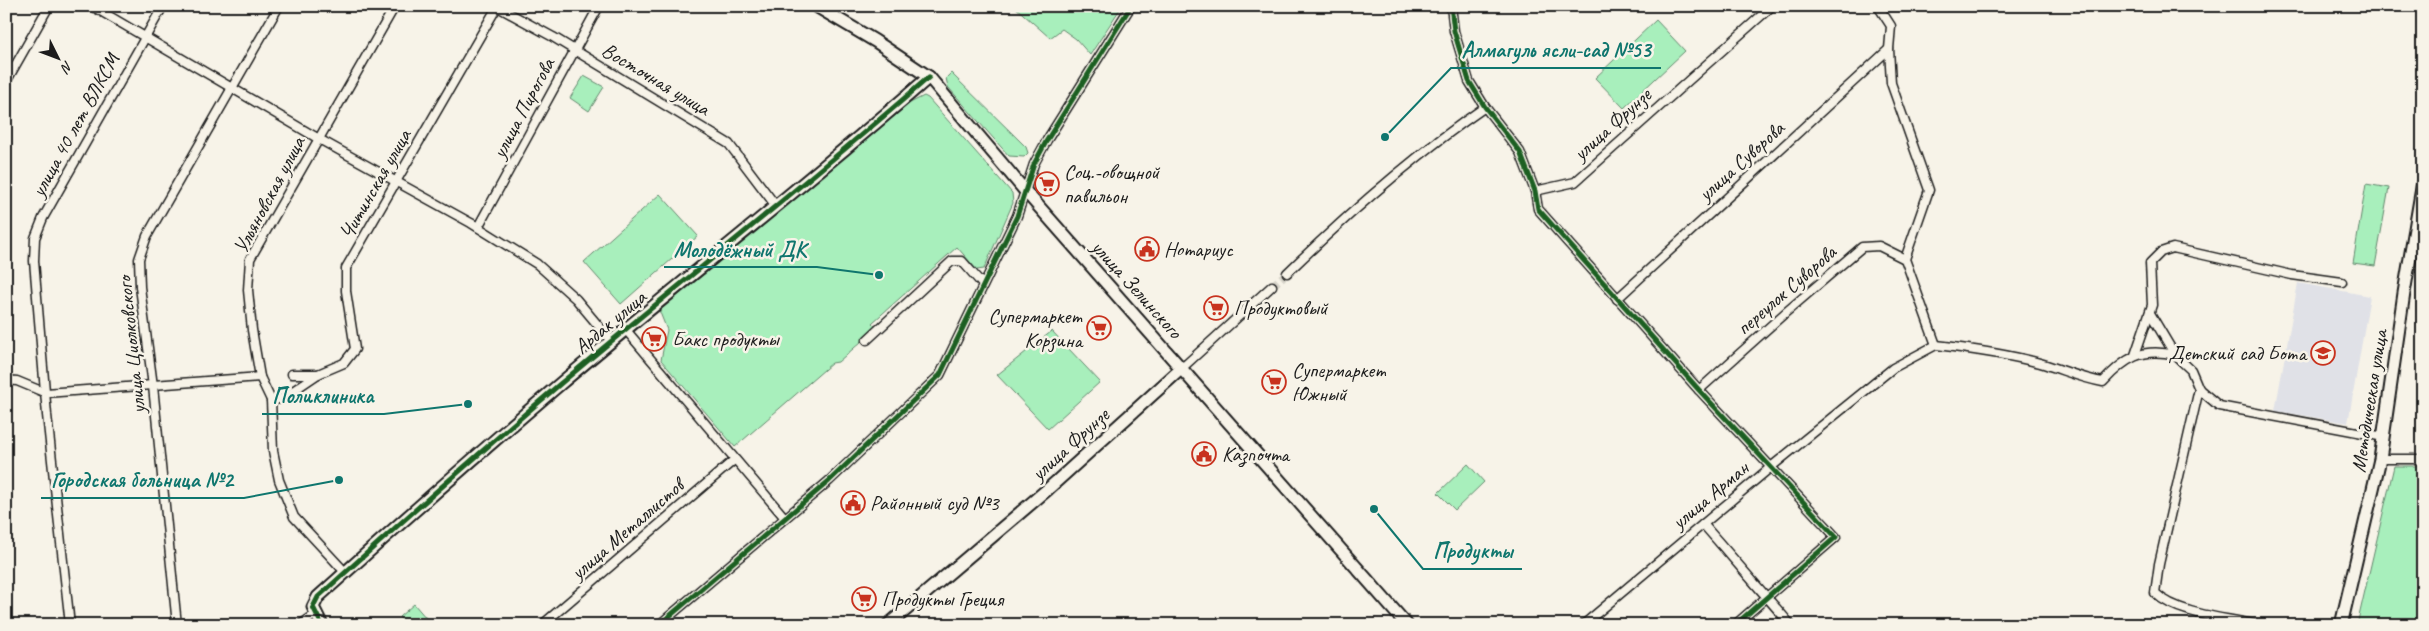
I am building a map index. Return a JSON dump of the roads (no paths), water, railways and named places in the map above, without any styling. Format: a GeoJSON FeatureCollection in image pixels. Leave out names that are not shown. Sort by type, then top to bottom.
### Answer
{"type":"FeatureCollection","features":[{"type":"Feature","properties":{"kind":"main road","name":"улица Зелинского"},"geometry":{"type":"LineString","coordinates":[[816,6],[875,41],[929,77],[1026,192],[1407,625]]}},
{"type":"Feature","properties":{"kind":"main road","name":"Ардак улица"},"geometry":{"type":"LineString","coordinates":[[316,614],[313,606],[318,597],[472,459],[929,77]]}},
{"type":"Feature","properties":{"kind":"main road","name":"Методическая улица"},"geometry":{"type":"LineString","coordinates":[[2341,625],[2380,459],[2404,293],[2423,182]]}},
{"type":"Feature","properties":{"kind":"main road","name":"улица Фрунзе"},"geometry":{"type":"LineString","coordinates":[[888,625],[1048,489],[1182,368]]}},
{"type":"Feature","properties":{"kind":"main road"},"geometry":{"type":"LineString","coordinates":[[316,614],[322,625]]}},
{"type":"Feature","properties":{"kind":"street"},"geometry":{"type":"LineString","coordinates":[[6,82],[49,6]]}},
{"type":"Feature","properties":{"kind":"street"},"geometry":{"type":"LineString","coordinates":[[92,6],[319,139],[478,227],[537,264],[576,299],[612,342]]}},
{"type":"Feature","properties":{"kind":"street","name":"улица 40 лет ВЛКСМ"},"geometry":{"type":"LineString","coordinates":[[70,625],[46,393],[34,260],[35,238],[43,218],[162,6]]}},
{"type":"Feature","properties":{"kind":"street","name":"улица Циолковского"},"geometry":{"type":"LineString","coordinates":[[177,625],[153,386],[140,287],[140,258],[147,236],[280,6]]}},
{"type":"Feature","properties":{"kind":"street","name":"Ульяновская улица"},"geometry":{"type":"LineString","coordinates":[[345,572],[294,517],[279,480],[273,451],[271,400],[260,377],[248,290],[250,259],[395,6]]}},
{"type":"Feature","properties":{"kind":"street","name":"Восточная улица"},"geometry":{"type":"LineString","coordinates":[[496,6],[574,50],[730,144],[776,206]]}},
{"type":"Feature","properties":{"kind":"street","name":"Читинская улица"},"geometry":{"type":"LineString","coordinates":[[318,374],[344,363],[354,349],[346,291],[346,268],[496,6]]}},
{"type":"Feature","properties":{"kind":"street","name":"улица Пирогова"},"geometry":{"type":"LineString","coordinates":[[478,227],[599,6]]}},
{"type":"Feature","properties":{"kind":"street"},"geometry":{"type":"LineString","coordinates":[[660,625],[829,481],[940,375],[1017,216],[1034,164],[1131,6]]}},
{"type":"Feature","properties":{"kind":"street"},"geometry":{"type":"LineString","coordinates":[[1451,6],[1454,31],[1469,81],[1485,107],[1520,152],[1535,191],[1538,209],[1699,390],[1836,537],[1734,625]]}},
{"type":"Feature","properties":{"kind":"street","name":"улица Фрунзе"},"geometry":{"type":"LineString","coordinates":[[1535,191],[1575,182],[1772,6]]}},
{"type":"Feature","properties":{"kind":"street"},"geometry":{"type":"LineString","coordinates":[[1878,6],[1891,26],[1889,49],[1891,83],[1929,190],[1905,259],[1936,345],[1968,348],[2040,363],[2083,379],[2103,382],[2115,369],[2136,355],[2150,352],[2175,355]]}},
{"type":"Feature","properties":{"kind":"street","name":"улица Суворова"},"geometry":{"type":"LineString","coordinates":[[1617,298],[1889,49]]}},
{"type":"Feature","properties":{"kind":"street"},"geometry":{"type":"LineString","coordinates":[[1287,272],[1329,233],[1447,133],[1485,107]]}},
{"type":"Feature","properties":{"kind":"street","name":"переулок Суворова"},"geometry":{"type":"LineString","coordinates":[[1699,390],[1862,247],[1879,246],[1905,259]]}},
{"type":"Feature","properties":{"kind":"street"},"geometry":{"type":"LineString","coordinates":[[2136,355],[2152,305],[2150,263],[2161,252],[2173,248],[2292,275],[2342,282]]}},
{"type":"Feature","properties":{"kind":"street"},"geometry":{"type":"LineString","coordinates":[[867,340],[952,261],[962,260],[983,285]]}},
{"type":"Feature","properties":{"kind":"street","name":"улица Фрунзе"},"geometry":{"type":"LineString","coordinates":[[1182,368],[1272,286]]}},
{"type":"Feature","properties":{"kind":"street"},"geometry":{"type":"LineString","coordinates":[[2150,313],[2160,333],[2175,355],[2191,370],[2199,389],[2219,406],[2384,437]]}},
{"type":"Feature","properties":{"kind":"street"},"geometry":{"type":"LineString","coordinates":[[626,330],[784,518]]}},
{"type":"Feature","properties":{"kind":"street","name":"улица Арман"},"geometry":{"type":"LineString","coordinates":[[1583,625],[1771,467],[1893,368],[1936,345]]}},
{"type":"Feature","properties":{"kind":"street"},"geometry":{"type":"LineString","coordinates":[[292,374],[318,374]]}},
{"type":"Feature","properties":{"kind":"street"},"geometry":{"type":"LineString","coordinates":[[271,400],[281,399],[318,374]]}},
{"type":"Feature","properties":{"kind":"street"},"geometry":{"type":"LineString","coordinates":[[6,380],[17,381],[46,393],[260,377]]}},
{"type":"Feature","properties":{"kind":"street"},"geometry":{"type":"LineString","coordinates":[[2199,389],[2159,564],[2155,593],[2163,601],[2182,609],[2259,625]]}},
{"type":"Feature","properties":{"kind":"street"},"geometry":{"type":"LineString","coordinates":[[2380,459],[2423,459]]}},
{"type":"Feature","properties":{"kind":"street","name":"улица Металлистов"},"geometry":{"type":"LineString","coordinates":[[542,625],[734,460]]}},
{"type":"Feature","properties":{"kind":"street"},"geometry":{"type":"LineString","coordinates":[[1703,524],[1791,625]]}},
{"type":"Feature","properties":{"kind":"street"},"geometry":{"type":"LineString","coordinates":[[300,625],[316,614]]}},
{"type":"Feature","properties":{"kind":"tunnel"},"geometry":{"type":"LineString","coordinates":[[1272,286],[1287,273]]}},
{"type":"Feature","properties":{"kind":"place","name":"Алмагуль ясли-сад №53"},"geometry":{"type":"Point","coordinates":[1385,137]}},
{"type":"Feature","properties":{"kind":"place","name":"Соц.-овощной павильон"},"geometry":{"type":"Point","coordinates":[1047,184]}},
{"type":"Feature","properties":{"kind":"place","name":"Нотариус"},"geometry":{"type":"Point","coordinates":[1147,249]}},
{"type":"Feature","properties":{"kind":"place","name":"Молодёжный ДК"},"geometry":{"type":"Point","coordinates":[879,275]}},
{"type":"Feature","properties":{"kind":"place","name":"Продуктовый"},"geometry":{"type":"Point","coordinates":[1216,308]}},
{"type":"Feature","properties":{"kind":"place","name":"Супермаркет Корзина"},"geometry":{"type":"Point","coordinates":[1099,328]}},
{"type":"Feature","properties":{"kind":"place","name":"Бакс продукты"},"geometry":{"type":"Point","coordinates":[654,339]}},
{"type":"Feature","properties":{"kind":"place","name":"Детский сад Бота"},"geometry":{"type":"Point","coordinates":[2323,353]}},
{"type":"Feature","properties":{"kind":"place","name":"Супермаркет Южный"},"geometry":{"type":"Point","coordinates":[1274,382]}},
{"type":"Feature","properties":{"kind":"place","name":"Поликлиника"},"geometry":{"type":"Point","coordinates":[468,404]}},
{"type":"Feature","properties":{"kind":"place","name":"Казпочта"},"geometry":{"type":"Point","coordinates":[1204,454]}},
{"type":"Feature","properties":{"kind":"place","name":"Городская больница №2"},"geometry":{"type":"Point","coordinates":[339,480]}},
{"type":"Feature","properties":{"kind":"place","name":"Районный суд №3"},"geometry":{"type":"Point","coordinates":[853,503]}},
{"type":"Feature","properties":{"kind":"place","name":"Продукты"},"geometry":{"type":"Point","coordinates":[1374,509]}},
{"type":"Feature","properties":{"kind":"place","name":"Продукты Греция"},"geometry":{"type":"Point","coordinates":[864,599]}}]}
